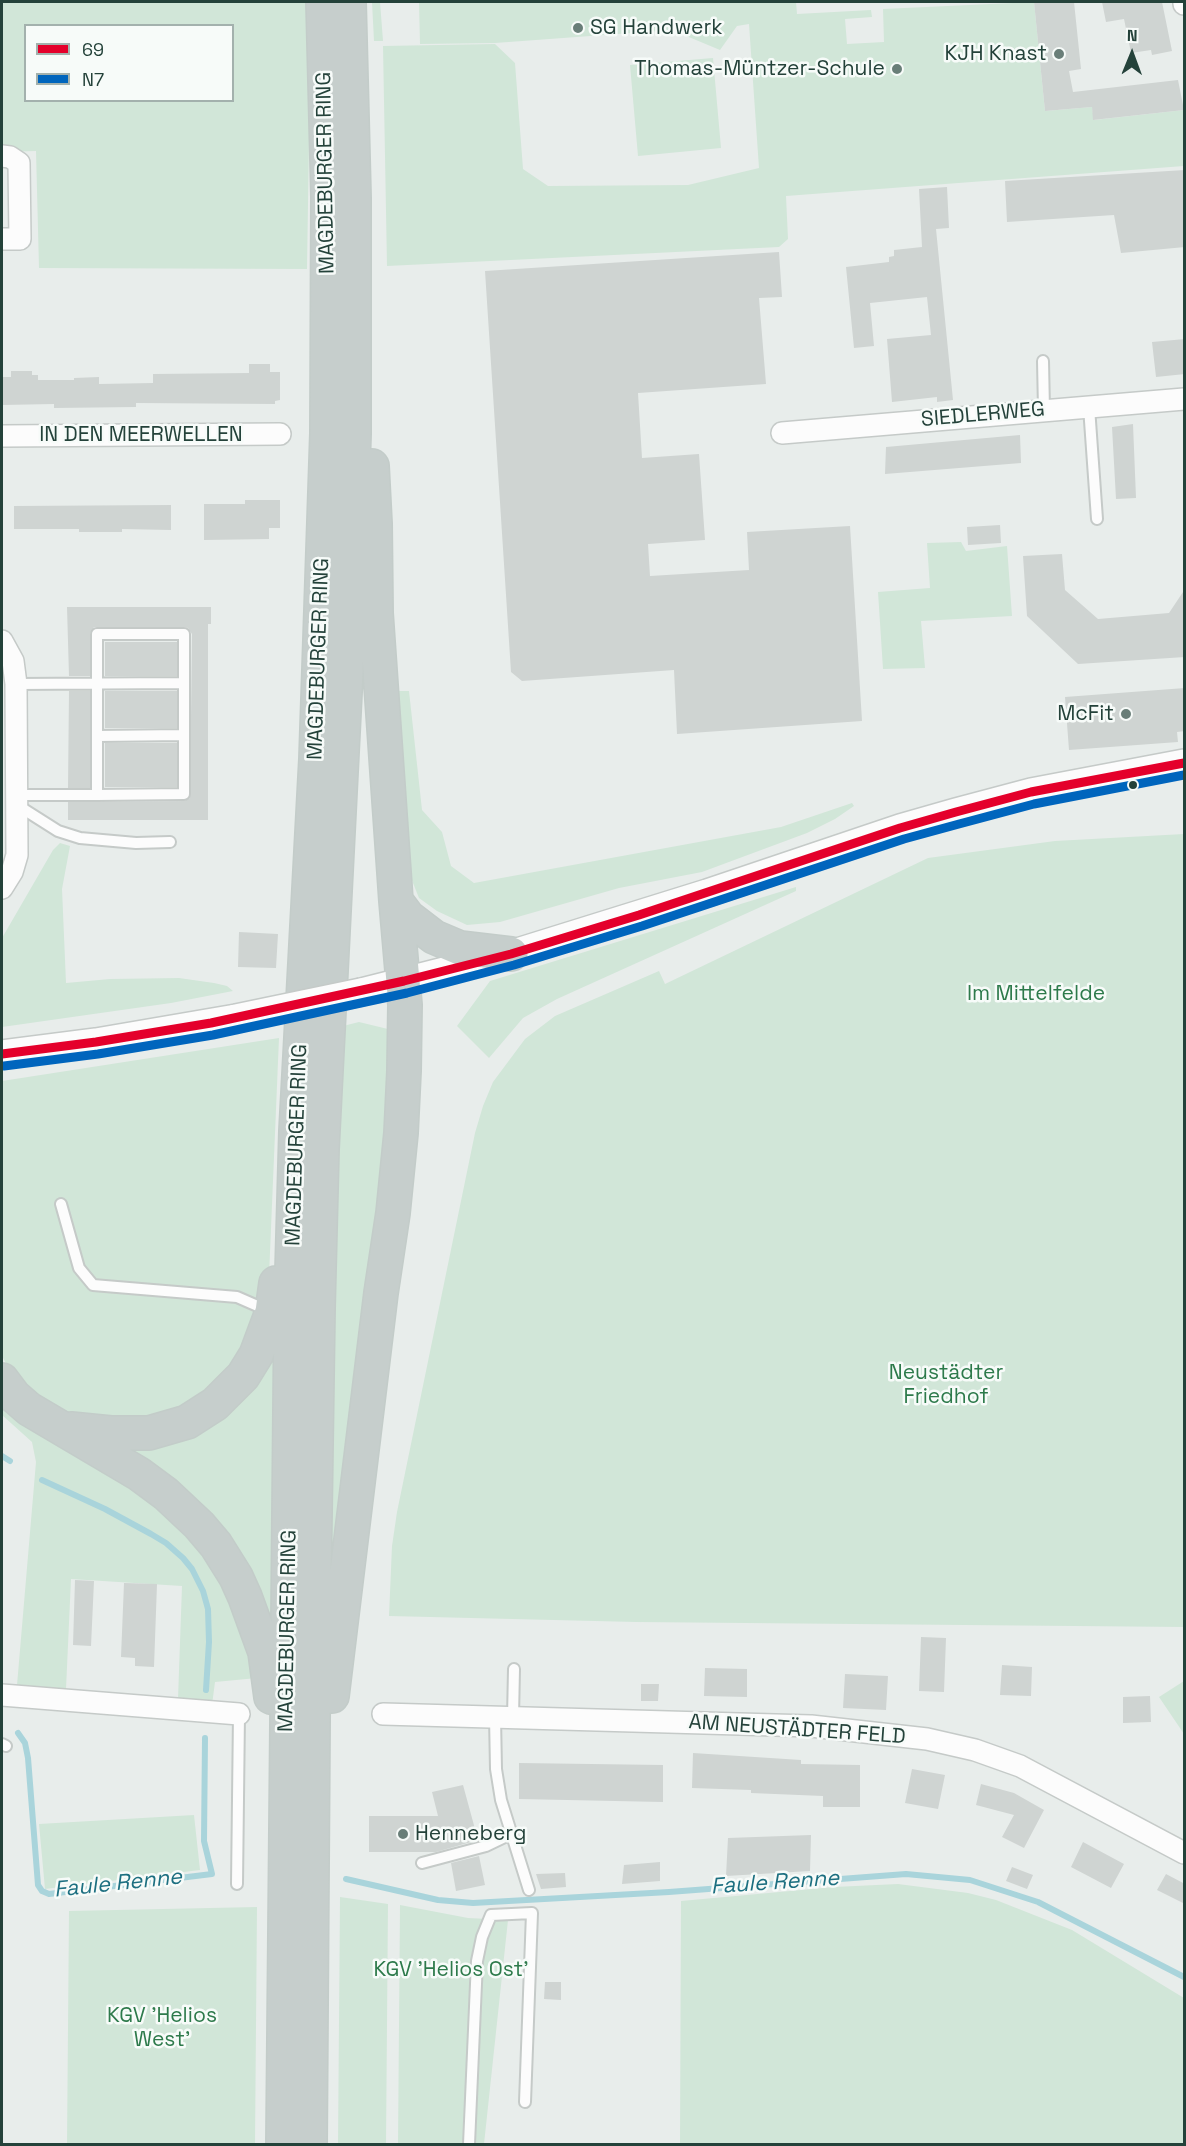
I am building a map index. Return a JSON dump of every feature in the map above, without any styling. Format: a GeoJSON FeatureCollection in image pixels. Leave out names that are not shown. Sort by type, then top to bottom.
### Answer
{"type":"FeatureCollection","features":[{"type":"Feature","properties":{"kind":"highway","name":"MAGDEBURGER RING"},"geometry":{"type":"LineString","coordinates":[[310,2145],[299,1845],[291,1308],[296,1131],[316,759],[327,433],[328,197],[323,2]]}},
{"type":"Feature","properties":{"kind":"highway","name":"MAGDEBURGER RING"},"geometry":{"type":"LineString","coordinates":[[283,2145],[299,1845],[322,1149],[351,528],[354,423],[354,198],[349,2]]}},
{"type":"Feature","properties":{"kind":"highway"},"geometry":{"type":"LineString","coordinates":[[2,1380],[14,1396],[29,1409],[125,1465],[166,1494],[216,1545],[236,1577],[254,1618],[267,1665],[271,1695],[271,1812],[299,1845],[325,1826],[334,1671],[398,1162],[404,1071],[404,981],[396,901],[376,613],[375,524],[369,407],[368,228],[354,198]]}},
{"type":"Feature","properties":{"kind":"highway"},"geometry":{"type":"LineString","coordinates":[[396,901],[408,917],[434,937],[466,949],[511,954]]}},
{"type":"Feature","properties":{"kind":"highway"},"geometry":{"type":"LineString","coordinates":[[55,1425],[92,1432],[130,1434],[168,1429],[187,1422],[215,1404],[243,1376],[256,1356],[272,1312],[276,1290],[282,1161],[296,1131]]}},
{"type":"Feature","properties":{"kind":"street"},"geometry":{"type":"LineString","coordinates":[[2,156],[19,163],[20,239],[2,239]]}},
{"type":"Feature","properties":{"kind":"street","name":"SIEDLERWEG"},"geometry":{"type":"LineString","coordinates":[[782,433],[1185,399]]}},
{"type":"Feature","properties":{"kind":"street","name":"IN DEN MEERWELLEN"},"geometry":{"type":"LineString","coordinates":[[2,436],[280,434]]}},
{"type":"Feature","properties":{"kind":"street"},"geometry":{"type":"LineString","coordinates":[[2,641],[13,661],[16,684],[17,855],[5,883]]}},
{"type":"Feature","properties":{"kind":"street"},"geometry":{"type":"LineString","coordinates":[[2,1054],[107,1040],[236,1018],[361,992],[511,954],[707,893],[922,821],[1031,792],[1185,763]]}},
{"type":"Feature","properties":{"kind":"street"},"geometry":{"type":"LineString","coordinates":[[2,1695],[239,1714]]}},
{"type":"Feature","properties":{"kind":"street","name":"AM NEUSTÄDTER FELD"},"geometry":{"type":"LineString","coordinates":[[383,1714],[811,1726],[927,1739],[975,1750],[1020,1766],[1185,1852]]}},
{"type":"Feature","properties":{"kind":"lane"},"geometry":{"type":"LineString","coordinates":[[1042,361],[1044,410]]}},
{"type":"Feature","properties":{"kind":"lane"},"geometry":{"type":"LineString","coordinates":[[1089,407],[1097,519]]}},
{"type":"Feature","properties":{"kind":"lane"},"geometry":{"type":"LineString","coordinates":[[17,800],[97,795],[184,794],[184,634],[97,634],[97,795]]}},
{"type":"Feature","properties":{"kind":"lane"},"geometry":{"type":"LineString","coordinates":[[16,684],[184,683]]}},
{"type":"Feature","properties":{"kind":"lane"},"geometry":{"type":"LineString","coordinates":[[97,736],[184,735]]}},
{"type":"Feature","properties":{"kind":"lane"},"geometry":{"type":"LineString","coordinates":[[17,800],[58,831],[80,838],[136,843],[170,842]]}},
{"type":"Feature","properties":{"kind":"lane"},"geometry":{"type":"LineString","coordinates":[[61,1204],[80,1268],[93,1285],[237,1297],[272,1312]]}},
{"type":"Feature","properties":{"kind":"lane"},"geometry":{"type":"LineString","coordinates":[[514,1669],[504,1717],[497,1777],[501,1800],[529,1890]]}},
{"type":"Feature","properties":{"kind":"lane"},"geometry":{"type":"LineString","coordinates":[[237,1884],[239,1714]]}},
{"type":"Feature","properties":{"kind":"lane"},"geometry":{"type":"LineString","coordinates":[[422,1863],[486,1846],[511,1834]]}},
{"type":"Feature","properties":{"kind":"lane"},"geometry":{"type":"LineString","coordinates":[[469,2145],[477,1960],[482,1937],[491,1915],[532,1913],[525,2102]]}},
{"type":"Feature","properties":{"kind":"green space"},"geometry":{"type":"Polygon","coordinates":[[[2,2],[309,2],[307,269],[39,268],[36,151],[2,152],[2,2]]]}},
{"type":"Feature","properties":{"kind":"green space"},"geometry":{"type":"Polygon","coordinates":[[[372,2],[380,2],[383,41],[374,41],[372,2]]]}},
{"type":"Feature","properties":{"kind":"green space"},"geometry":{"type":"Polygon","coordinates":[[[419,2],[796,2],[797,14],[871,10],[872,17],[845,19],[847,44],[884,42],[883,9],[1034,2],[1045,111],[1092,107],[1094,120],[1184,110],[1184,166],[786,196],[788,239],[779,247],[387,266],[383,46],[495,44],[515,63],[523,169],[548,186],[688,185],[759,168],[749,24],[737,26],[720,50],[672,30],[495,43],[420,44],[419,2]]]}},
{"type":"Feature","properties":{"kind":"green space"},"geometry":{"type":"Polygon","coordinates":[[[713,58],[721,148],[638,156],[630,65],[713,58]]]}},
{"type":"Feature","properties":{"kind":"green space"},"geometry":{"type":"Polygon","coordinates":[[[961,542],[966,551],[1007,546],[1012,616],[921,621],[925,668],[883,669],[878,592],[930,588],[927,543],[961,542]]]}},
{"type":"Feature","properties":{"kind":"green space"},"geometry":{"type":"Polygon","coordinates":[[[398,691],[409,691],[422,810],[442,832],[451,866],[474,883],[781,827],[852,803],[854,806],[835,819],[807,833],[702,872],[619,888],[500,922],[467,925],[437,911],[419,898],[409,873],[398,691]]]}},
{"type":"Feature","properties":{"kind":"green space","name":"Neustädter Friedhof"},"geometry":{"type":"Polygon","coordinates":[[[1184,834],[1184,1627],[636,1622],[389,1616],[392,1546],[397,1512],[475,1133],[493,1082],[525,1039],[555,1016],[659,971],[665,984],[928,858],[1055,841],[1184,834]]]}},
{"type":"Feature","properties":{"kind":"green space"},"geometry":{"type":"Polygon","coordinates":[[[60,843],[70,846],[62,889],[66,983],[110,979],[179,978],[227,986],[233,991],[171,1003],[2,1027],[2,938],[53,850],[60,843]]]}},
{"type":"Feature","properties":{"kind":"green space"},"geometry":{"type":"Polygon","coordinates":[[[796,887],[796,891],[557,999],[523,1018],[489,1058],[457,1026],[490,981],[796,887]]]}},
{"type":"Feature","properties":{"kind":"green space"},"geometry":{"type":"Polygon","coordinates":[[[359,1022],[392,1030],[389,1127],[326,1667],[327,1393],[343,1026],[359,1022]]]}},
{"type":"Feature","properties":{"kind":"green space"},"geometry":{"type":"Polygon","coordinates":[[[279,1038],[269,1276],[242,1360],[175,1416],[86,1421],[43,1403],[9,1369],[2,1356],[2,1081],[279,1038]]]}},
{"type":"Feature","properties":{"kind":"green space"},"geometry":{"type":"Polygon","coordinates":[[[280,1317],[276,1662],[260,1614],[99,1440],[167,1438],[280,1317]]]}},
{"type":"Feature","properties":{"kind":"green space"},"geometry":{"type":"Polygon","coordinates":[[[2,1399],[148,1494],[187,1535],[235,1600],[257,1678],[215,1682],[212,1705],[178,1699],[182,1586],[71,1579],[66,1689],[17,1685],[36,1462],[32,1442],[2,1415],[2,1399]]]}},
{"type":"Feature","properties":{"kind":"green space"},"geometry":{"type":"Polygon","coordinates":[[[1184,1681],[1184,1734],[1159,1697],[1184,1681]]]}},
{"type":"Feature","properties":{"kind":"green space"},"geometry":{"type":"Polygon","coordinates":[[[194,1815],[200,1870],[45,1889],[39,1824],[194,1815]]]}},
{"type":"Feature","properties":{"kind":"green space"},"geometry":{"type":"Polygon","coordinates":[[[898,1884],[968,1893],[996,1900],[1072,1930],[1184,1998],[1184,2144],[680,2144],[681,1901],[834,1887],[898,1884]]]}},
{"type":"Feature","properties":{"kind":"green space"},"geometry":{"type":"Polygon","coordinates":[[[340,1897],[388,1904],[386,2144],[338,2144],[340,1897]]]}},
{"type":"Feature","properties":{"kind":"green space","name":"KGV 'Helios Ost'"},"geometry":{"type":"Polygon","coordinates":[[[400,1905],[468,1918],[508,1920],[484,2144],[398,2144],[400,1905]]]}},
{"type":"Feature","properties":{"kind":"green space","name":"KGV 'Helios West'"},"geometry":{"type":"Polygon","coordinates":[[[257,1907],[255,2144],[67,2144],[69,1911],[257,1907]]]}},
{"type":"Feature","properties":{"kind":"building"},"geometry":{"type":"Polygon","coordinates":[[[1034,2],[1074,2],[1081,69],[1069,71],[1073,92],[1178,80],[1184,110],[1093,120],[1092,107],[1045,111],[1034,2]]]}},
{"type":"Feature","properties":{"kind":"building"},"geometry":{"type":"Polygon","coordinates":[[[1102,2],[1162,2],[1172,51],[1152,55],[1151,50],[1131,53],[1124,19],[1106,22],[1102,2]]]}},
{"type":"Feature","properties":{"kind":"building"},"geometry":{"type":"Polygon","coordinates":[[[1185,170],[1185,247],[1121,253],[1114,215],[1007,222],[1005,181],[1185,170]]]}},
{"type":"Feature","properties":{"kind":"building"},"geometry":{"type":"Polygon","coordinates":[[[947,187],[949,228],[936,229],[953,400],[937,402],[937,397],[892,402],[887,339],[931,335],[927,297],[870,303],[874,346],[854,348],[846,267],[889,262],[889,257],[894,256],[894,250],[922,247],[919,189],[947,187]]]}},
{"type":"Feature","properties":{"kind":"building"},"geometry":{"type":"Polygon","coordinates":[[[779,252],[782,297],[759,298],[766,384],[638,393],[642,458],[699,454],[705,540],[648,544],[650,576],[749,570],[747,532],[850,526],[862,721],[677,734],[674,670],[522,681],[511,672],[485,271],[779,252]]]}},
{"type":"Feature","properties":{"kind":"building"},"geometry":{"type":"Polygon","coordinates":[[[1185,339],[1185,374],[1156,377],[1152,342],[1185,339]]]}},
{"type":"Feature","properties":{"kind":"building"},"geometry":{"type":"Polygon","coordinates":[[[249,364],[270,364],[270,372],[280,372],[280,400],[275,401],[275,404],[136,403],[136,407],[54,408],[54,404],[2,405],[2,377],[11,377],[11,371],[32,371],[32,375],[38,375],[38,380],[99,377],[99,384],[153,383],[153,374],[249,373],[249,364]]]}},
{"type":"Feature","properties":{"kind":"building"},"geometry":{"type":"Polygon","coordinates":[[[1133,424],[1136,498],[1116,499],[1112,427],[1133,424]]]}},
{"type":"Feature","properties":{"kind":"building"},"geometry":{"type":"Polygon","coordinates":[[[1020,435],[1021,463],[885,474],[886,447],[1020,435]]]}},
{"type":"Feature","properties":{"kind":"building"},"geometry":{"type":"Polygon","coordinates":[[[245,500],[280,500],[280,528],[269,528],[269,539],[204,540],[204,504],[245,504],[245,500]]]}},
{"type":"Feature","properties":{"kind":"building"},"geometry":{"type":"Polygon","coordinates":[[[171,505],[171,530],[122,529],[122,532],[79,532],[79,529],[14,529],[14,506],[171,505]]]}},
{"type":"Feature","properties":{"kind":"building"},"geometry":{"type":"Polygon","coordinates":[[[1000,525],[1001,543],[968,545],[967,527],[1000,525]]]}},
{"type":"Feature","properties":{"kind":"building"},"geometry":{"type":"Polygon","coordinates":[[[1062,554],[1065,590],[1098,619],[1169,613],[1185,589],[1185,657],[1078,664],[1027,616],[1023,556],[1062,554]]]}},
{"type":"Feature","properties":{"kind":"building"},"geometry":{"type":"Polygon","coordinates":[[[67,607],[211,607],[211,624],[208,624],[208,820],[68,820],[68,802],[184,801],[190,798],[192,634],[188,628],[184,627],[94,627],[90,634],[90,676],[69,676],[67,607]]]}},
{"type":"Feature","properties":{"kind":"building"},"geometry":{"type":"Polygon","coordinates":[[[105,642],[177,642],[177,676],[105,676],[105,642]]]}},
{"type":"Feature","properties":{"kind":"building","name":"McFit"},"geometry":{"type":"Polygon","coordinates":[[[1185,688],[1185,731],[1177,732],[1178,742],[1069,750],[1065,697],[1185,688]]]}},
{"type":"Feature","properties":{"kind":"building"},"geometry":{"type":"Polygon","coordinates":[[[69,691],[90,691],[90,788],[68,788],[69,691]]]}},
{"type":"Feature","properties":{"kind":"building"},"geometry":{"type":"Polygon","coordinates":[[[105,691],[177,691],[177,728],[105,728],[105,691]]]}},
{"type":"Feature","properties":{"kind":"building"},"geometry":{"type":"Polygon","coordinates":[[[105,743],[177,743],[177,787],[105,787],[105,743]]]}},
{"type":"Feature","properties":{"kind":"building"},"geometry":{"type":"Polygon","coordinates":[[[239,932],[278,934],[276,968],[238,967],[239,932]]]}},
{"type":"Feature","properties":{"kind":"building"},"geometry":{"type":"Polygon","coordinates":[[[75,1580],[94,1581],[91,1646],[73,1645],[75,1580]]]}},
{"type":"Feature","properties":{"kind":"building"},"geometry":{"type":"Polygon","coordinates":[[[124,1583],[157,1584],[154,1667],[135,1666],[135,1658],[121,1657],[124,1583]]]}},
{"type":"Feature","properties":{"kind":"building"},"geometry":{"type":"Polygon","coordinates":[[[921,1637],[946,1638],[944,1692],[919,1691],[921,1637]]]}},
{"type":"Feature","properties":{"kind":"building"},"geometry":{"type":"Polygon","coordinates":[[[1002,1665],[1032,1667],[1031,1696],[1000,1695],[1002,1665]]]}},
{"type":"Feature","properties":{"kind":"building"},"geometry":{"type":"Polygon","coordinates":[[[705,1668],[747,1669],[747,1697],[704,1696],[705,1668]]]}},
{"type":"Feature","properties":{"kind":"building"},"geometry":{"type":"Polygon","coordinates":[[[845,1674],[888,1676],[886,1710],[843,1708],[845,1674]]]}},
{"type":"Feature","properties":{"kind":"building"},"geometry":{"type":"Polygon","coordinates":[[[641,1684],[659,1684],[658,1701],[641,1701],[641,1684]]]}},
{"type":"Feature","properties":{"kind":"building"},"geometry":{"type":"Polygon","coordinates":[[[1150,1696],[1151,1722],[1123,1723],[1123,1697],[1150,1696]]]}},
{"type":"Feature","properties":{"kind":"building"},"geometry":{"type":"Polygon","coordinates":[[[693,1753],[801,1760],[801,1764],[860,1765],[860,1807],[823,1807],[823,1796],[692,1788],[693,1753]]]}},
{"type":"Feature","properties":{"kind":"building"},"geometry":{"type":"Polygon","coordinates":[[[519,1763],[663,1765],[663,1802],[519,1799],[519,1763]]]}},
{"type":"Feature","properties":{"kind":"building"},"geometry":{"type":"Polygon","coordinates":[[[912,1769],[945,1775],[938,1809],[905,1803],[912,1769]]]}},
{"type":"Feature","properties":{"kind":"building"},"geometry":{"type":"Polygon","coordinates":[[[981,1784],[1014,1793],[1044,1810],[1024,1848],[1002,1837],[1014,1815],[976,1805],[981,1784]]]}},
{"type":"Feature","properties":{"kind":"building"},"geometry":{"type":"Polygon","coordinates":[[[463,1785],[478,1840],[436,1852],[369,1852],[369,1816],[438,1816],[432,1792],[463,1785]]]}},
{"type":"Feature","properties":{"kind":"building"},"geometry":{"type":"Polygon","coordinates":[[[811,1835],[810,1871],[726,1876],[728,1838],[811,1835]]]}},
{"type":"Feature","properties":{"kind":"building"},"geometry":{"type":"Polygon","coordinates":[[[1083,1842],[1124,1864],[1111,1888],[1071,1867],[1083,1842]]]}},
{"type":"Feature","properties":{"kind":"building"},"geometry":{"type":"Polygon","coordinates":[[[479,1856],[485,1885],[456,1891],[451,1863],[479,1856]]]}},
{"type":"Feature","properties":{"kind":"building"},"geometry":{"type":"Polygon","coordinates":[[[660,1862],[660,1881],[622,1884],[624,1865],[660,1862]]]}},
{"type":"Feature","properties":{"kind":"building"},"geometry":{"type":"Polygon","coordinates":[[[1012,1867],[1033,1875],[1027,1889],[1006,1881],[1012,1867]]]}},
{"type":"Feature","properties":{"kind":"building"},"geometry":{"type":"Polygon","coordinates":[[[565,1873],[566,1887],[541,1889],[536,1874],[565,1873]]]}},
{"type":"Feature","properties":{"kind":"building"},"geometry":{"type":"Polygon","coordinates":[[[1166,1874],[1185,1884],[1185,1904],[1157,1890],[1166,1874]]]}},
{"type":"Feature","properties":{"kind":"building"},"geometry":{"type":"Polygon","coordinates":[[[545,1982],[561,1982],[561,2000],[544,1999],[545,1982]]]}},
{"type":"Feature","properties":{"kind":"waterway"},"geometry":{"type":"LineString","coordinates":[[2,1456],[10,1461]]}},
{"type":"Feature","properties":{"kind":"waterway"},"geometry":{"type":"LineString","coordinates":[[42,1480],[105,1509],[151,1534],[166,1543],[192,1569],[203,1591],[208,1609],[209,1642],[206,1690]]}},
{"type":"Feature","properties":{"kind":"waterway","name":"Faule Renne"},"geometry":{"type":"LineString","coordinates":[[18,1733],[25,1743],[28,1758],[38,1885],[42,1891],[49,1894],[212,1874],[204,1841],[205,1738]]}},
{"type":"Feature","properties":{"kind":"waterway","name":"Faule Renne"},"geometry":{"type":"LineString","coordinates":[[346,1879],[438,1900],[473,1903],[669,1892],[906,1874],[970,1880],[1038,1902],[1184,1977]]}},
{"type":"Feature","properties":{"kind":"transit line","name":"69"},"geometry":{"type":"LineString","coordinates":[[2,1054],[96,1042],[211,1023],[404,981],[511,954],[639,915],[900,828],[956,812],[1031,792],[1184,763]]}},
{"type":"Feature","properties":{"kind":"transit line","name":"N7"},"geometry":{"type":"LineString","coordinates":[[4,1066],[98,1054],[213,1035],[407,993],[514,965],[642,926],[904,839],[1034,804],[1184,775]]}},
{"type":"Feature","properties":{"kind":"place","name":"SG Handwerk"},"geometry":{"type":"Point","coordinates":[578,28]}},
{"type":"Feature","properties":{"kind":"place","name":"KJH Knast"},"geometry":{"type":"Point","coordinates":[1059,54]}},
{"type":"Feature","properties":{"kind":"place","name":"Thomas-Müntzer-Schule"},"geometry":{"type":"Point","coordinates":[897,69]}},
{"type":"Feature","properties":{"kind":"place","name":"McFit"},"geometry":{"type":"Point","coordinates":[1126,714]}},
{"type":"Feature","properties":{"kind":"place","name":"Henneberg"},"geometry":{"type":"Point","coordinates":[403,1834]}},
{"type":"Feature","properties":{"kind":"park label","name":"Im Mittelfelde"},"geometry":{"type":"Point","coordinates":[1036,994]}}]}
